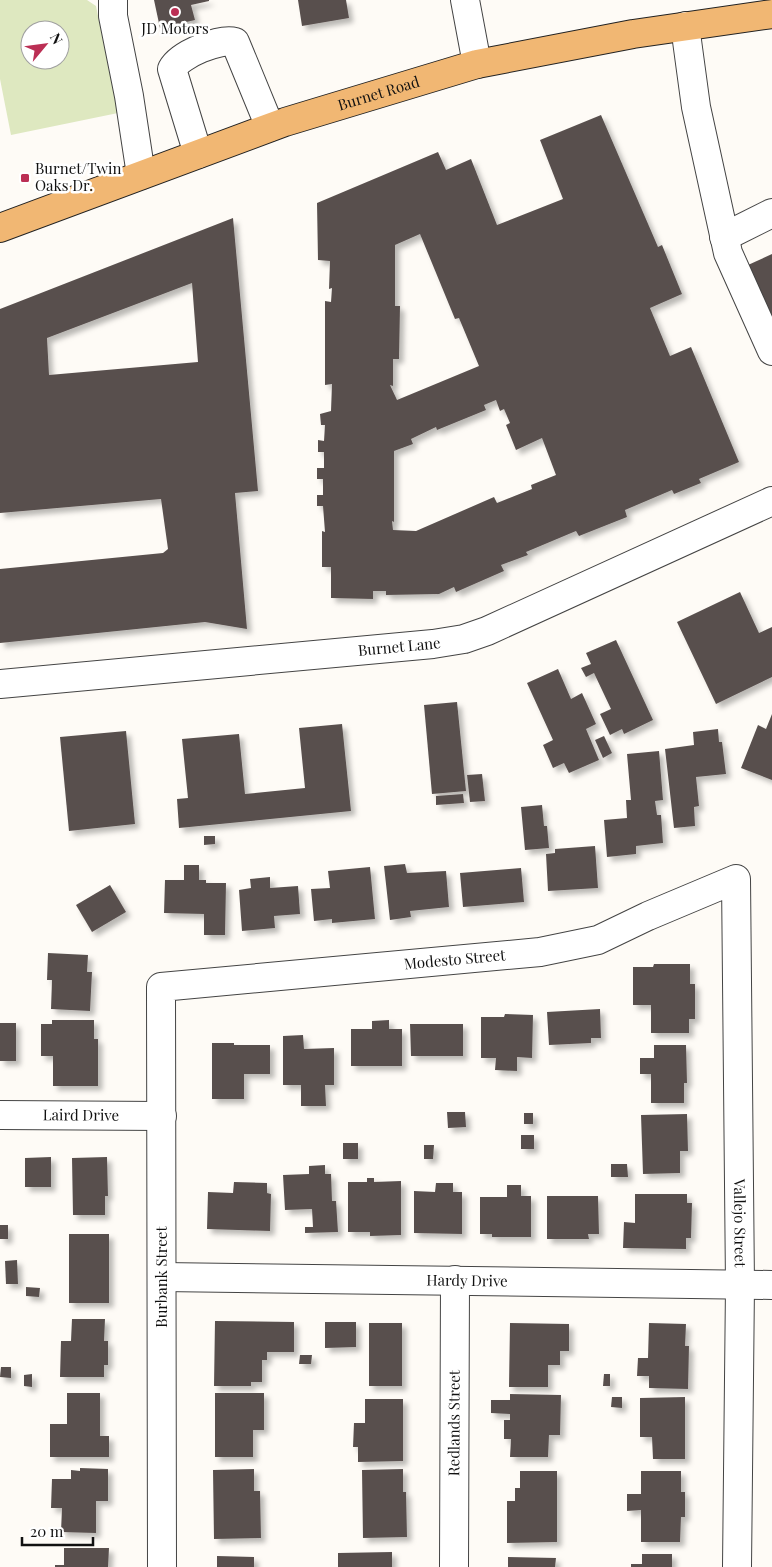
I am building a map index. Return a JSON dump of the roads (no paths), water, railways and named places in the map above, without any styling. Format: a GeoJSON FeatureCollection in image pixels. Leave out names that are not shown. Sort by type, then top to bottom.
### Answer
{"type":"FeatureCollection","features":[{"type":"Feature","properties":{"kind":"main road","name":"Burnet Road"},"geometry":{"type":"LineString","coordinates":[[0,228],[270,127],[477,64],[634,34],[772,14]]}},
{"type":"Feature","properties":{"kind":"street"},"geometry":{"type":"LineString","coordinates":[[113,0],[114,16],[141,174]]}},
{"type":"Feature","properties":{"kind":"street"},"geometry":{"type":"LineString","coordinates":[[465,0],[477,64]]}},
{"type":"Feature","properties":{"kind":"street"},"geometry":{"type":"LineString","coordinates":[[685,26],[696,107],[728,253],[772,351]]}},
{"type":"Feature","properties":{"kind":"street"},"geometry":{"type":"LineString","coordinates":[[198,154],[172,69],[176,63],[188,54],[228,40],[235,42],[270,127]]}},
{"type":"Feature","properties":{"kind":"street"},"geometry":{"type":"LineString","coordinates":[[724,237],[772,213]]}},
{"type":"Feature","properties":{"kind":"street","name":"Burnet Lane"},"geometry":{"type":"LineString","coordinates":[[0,684],[433,644],[464,639],[487,631],[772,501]]}},
{"type":"Feature","properties":{"kind":"street","name":"Modesto Street"},"geometry":{"type":"LineString","coordinates":[[161,988],[540,952],[598,940],[648,916],[736,879]]}},
{"type":"Feature","properties":{"kind":"street","name":"Vallejo Street"},"geometry":{"type":"LineString","coordinates":[[736,879],[740,1285],[738,1567]]}},
{"type":"Feature","properties":{"kind":"street","name":"Burbank Street"},"geometry":{"type":"LineString","coordinates":[[161,988],[162,1567]]}},
{"type":"Feature","properties":{"kind":"street","name":"Laird Drive"},"geometry":{"type":"LineString","coordinates":[[0,1115],[162,1116]]}},
{"type":"Feature","properties":{"kind":"street","name":"Hardy Drive"},"geometry":{"type":"LineString","coordinates":[[162,1277],[772,1286]]}},
{"type":"Feature","properties":{"kind":"street","name":"Redlands Street"},"geometry":{"type":"LineString","coordinates":[[454,1567],[455,1280]]}},
{"type":"Feature","properties":{"kind":"place","name":"JD Motors"},"geometry":{"type":"Point","coordinates":[175,12]}},
{"type":"Feature","properties":{"kind":"place","name":"Burnet/Twin Oaks Dr."},"geometry":{"type":"Point","coordinates":[25,178]}}]}
